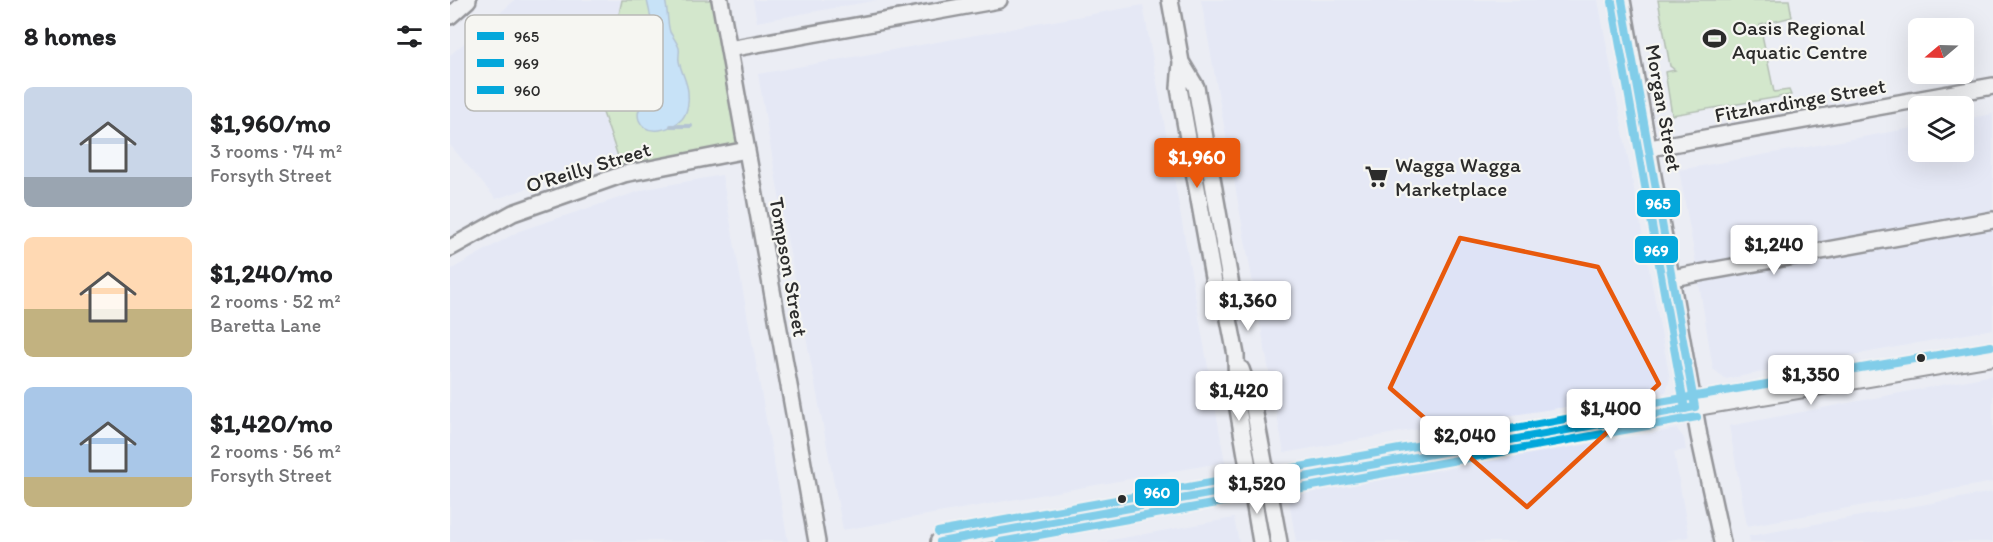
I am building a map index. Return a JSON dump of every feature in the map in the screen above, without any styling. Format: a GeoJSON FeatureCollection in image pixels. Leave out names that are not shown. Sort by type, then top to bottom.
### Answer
{"type":"FeatureCollection","features":[{"type":"Feature","properties":{"kind":"main road"},"geometry":{"type":"LineString","coordinates":[[940,542],[1993,356]]}},
{"type":"Feature","properties":{"kind":"street"},"geometry":{"type":"LineString","coordinates":[[450,16],[468,0]]}},
{"type":"Feature","properties":{"kind":"street","name":"Tompson Street"},"geometry":{"type":"LineString","coordinates":[[720,0],[818,542]]}},
{"type":"Feature","properties":{"kind":"street"},"geometry":{"type":"LineString","coordinates":[[729,49],[999,0]]}},
{"type":"Feature","properties":{"kind":"street"},"geometry":{"type":"LineString","coordinates":[[1170,0],[1181,62],[1179,88],[1216,294],[1228,314],[1236,355],[1237,403],[1259,484],[1279,542]]}},
{"type":"Feature","properties":{"kind":"street","name":"Morgan Street"},"geometry":{"type":"LineString","coordinates":[[1622,0],[1695,407],[1722,542]]}},
{"type":"Feature","properties":{"kind":"street","name":"Fitzhardinge Street"},"geometry":{"type":"LineString","coordinates":[[1650,148],[1993,86]]}},
{"type":"Feature","properties":{"kind":"street","name":"O'Reilly Street"},"geometry":{"type":"LineString","coordinates":[[450,248],[513,213],[604,180],[654,167],[747,150]]}},
{"type":"Feature","properties":{"kind":"street"},"geometry":{"type":"LineString","coordinates":[[1672,278],[1993,220]]}},
{"type":"Feature","properties":{"kind":"street"},"geometry":{"type":"LineString","coordinates":[[1259,484],[1261,542]]}},
{"type":"Feature","properties":{"kind":"highlighted area"},"geometry":{"type":"Polygon","coordinates":[[[1460,238],[1598,267],[1659,384],[1527,507],[1390,388],[1460,238]]]}},
{"type":"Feature","properties":{"kind":"shaded area"},"geometry":{"type":"Polygon","coordinates":[[[515,0],[622,0],[619,15],[497,15],[515,0]]]}},
{"type":"Feature","properties":{"kind":"shaded area"},"geometry":{"type":"Polygon","coordinates":[[[753,0],[878,0],[757,22],[753,0]]]}},
{"type":"Feature","properties":{"kind":"shaded area","name":"Wagga Wagga Marketplace"},"geometry":{"type":"Polygon","coordinates":[[[1201,0],[1598,0],[1670,379],[1666,392],[1412,430],[1284,453],[1201,0]]]}},
{"type":"Feature","properties":{"kind":"shaded area"},"geometry":{"type":"Polygon","coordinates":[[[1143,5],[1225,462],[843,530],[758,74],[1143,5]]]}},
{"type":"Feature","properties":{"kind":"shaded area"},"geometry":{"type":"Polygon","coordinates":[[[465,42],[465,111],[602,111],[618,158],[496,199],[450,145],[450,55],[465,42]]]}},
{"type":"Feature","properties":{"kind":"shaded area"},"geometry":{"type":"Polygon","coordinates":[[[1993,114],[1993,214],[1697,268],[1679,170],[1908,129],[1908,162],[1974,162],[1974,117],[1993,114]]]}},
{"type":"Feature","properties":{"kind":"shaded area"},"geometry":{"type":"Polygon","coordinates":[[[722,175],[788,541],[450,542],[450,270],[519,231],[646,189],[722,175]]]}},
{"type":"Feature","properties":{"kind":"shaded area"},"geometry":{"type":"Polygon","coordinates":[[[1993,224],[1993,329],[1726,379],[1713,369],[1698,277],[1993,224]]]}},
{"type":"Feature","properties":{"kind":"shaded area"},"geometry":{"type":"Polygon","coordinates":[[[1993,375],[1993,482],[1747,526],[1729,426],[1993,375]]]}},
{"type":"Feature","properties":{"kind":"shaded area"},"geometry":{"type":"Polygon","coordinates":[[[1677,429],[1684,438],[1686,450],[1674,452],[1689,537],[1659,542],[1296,542],[1289,501],[1293,495],[1677,429]]]}},
{"type":"Feature","properties":{"kind":"shaded area"},"geometry":{"type":"Polygon","coordinates":[[[1993,492],[1993,542],[1750,542],[1749,536],[1993,492]]]}},
{"type":"Feature","properties":{"kind":"shaded area"},"geometry":{"type":"Polygon","coordinates":[[[1234,518],[1239,542],[1100,542],[1234,518]]]}},
{"type":"Feature","properties":{"kind":"green space"},"geometry":{"type":"Polygon","coordinates":[[[622,0],[720,0],[747,150],[624,174],[602,111],[663,111],[663,15],[619,15],[622,0]]]}},
{"type":"Feature","properties":{"kind":"green space"},"geometry":{"type":"Polygon","coordinates":[[[1658,0],[1789,0],[1792,17],[1760,25],[1774,92],[1789,90],[1791,95],[1672,115],[1665,72],[1675,70],[1670,66],[1658,0]]]}},
{"type":"Feature","properties":{"kind":"water"},"geometry":{"type":"Polygon","coordinates":[[[647,0],[665,0],[670,32],[679,48],[679,61],[688,92],[688,106],[682,119],[660,130],[647,129],[642,126],[638,115],[639,111],[663,111],[663,15],[650,15],[647,0]]]}},
{"type":"Feature","properties":{"kind":"waterway"},"geometry":{"type":"LineString","coordinates":[[671,126],[691,126]]}},
{"type":"Feature","properties":{"kind":"transit line","name":"965"},"geometry":{"type":"LineString","coordinates":[[1622,0],[1695,407]]}},
{"type":"Feature","properties":{"kind":"transit line","name":"969"},"geometry":{"type":"LineString","coordinates":[[1612,2],[1685,409]]}},
{"type":"Feature","properties":{"kind":"transit line","name":"960"},"geometry":{"type":"LineString","coordinates":[[938,532],[1660,402],[1991,346]]}},
{"type":"Feature","properties":{"kind":"transit line","name":"965"},"geometry":{"type":"LineString","coordinates":[[940,542],[1695,407]]}},
{"type":"Feature","properties":{"kind":"transit line","name":"969"},"geometry":{"type":"LineString","coordinates":[[1000,542],[1697,417]]}},
{"type":"Feature","properties":{"kind":"place","name":"Oasis Regional Aquatic Centre"},"geometry":{"type":"Point","coordinates":[1714,39]}},
{"type":"Feature","properties":{"kind":"place","name":"Wagga Wagga Marketplace"},"geometry":{"type":"Point","coordinates":[1377,176]}}]}
